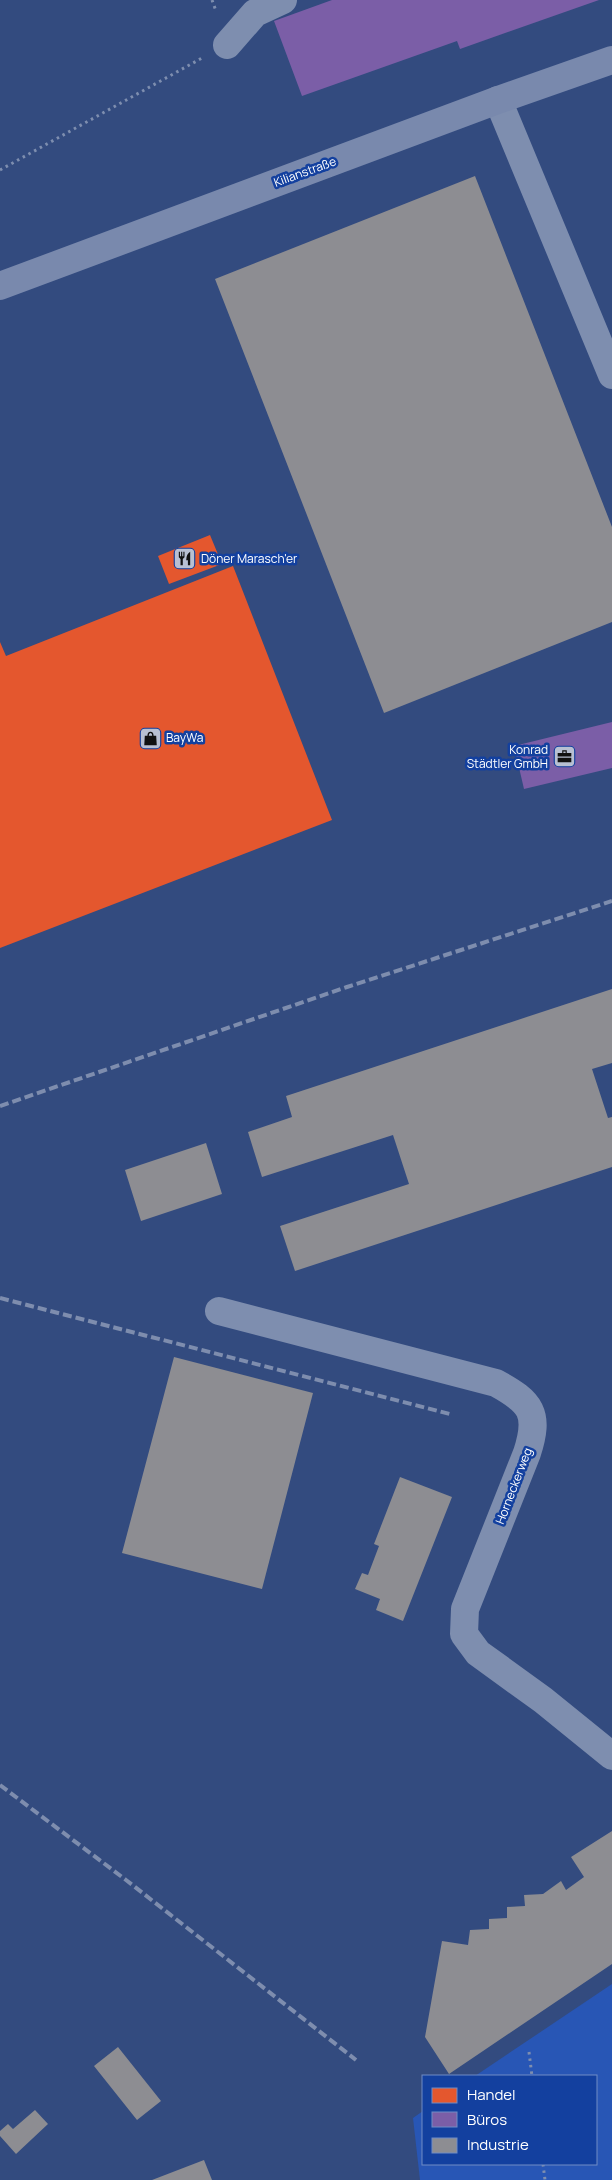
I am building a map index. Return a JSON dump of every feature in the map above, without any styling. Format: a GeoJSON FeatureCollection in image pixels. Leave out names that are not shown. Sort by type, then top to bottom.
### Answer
{"type":"FeatureCollection","features":[{"type":"Feature","properties":{"kind":"main road","name":"Kilianstraße"},"geometry":{"type":"LineString","coordinates":[[0,286],[498,100],[612,60]]}},
{"type":"Feature","properties":{"kind":"street"},"geometry":{"type":"LineString","coordinates":[[227,45],[255,13],[283,0]]}},
{"type":"Feature","properties":{"kind":"street"},"geometry":{"type":"LineString","coordinates":[[498,100],[612,375]]}},
{"type":"Feature","properties":{"kind":"street","name":"Horneckerweg"},"geometry":{"type":"LineString","coordinates":[[219,1311],[496,1383],[520,1396],[530,1413],[534,1432],[465,1609],[464,1634],[478,1653],[543,1700],[612,1756]]}},
{"type":"Feature","properties":{"kind":"path"},"geometry":{"type":"LineString","coordinates":[[0,170],[227,45]]}},
{"type":"Feature","properties":{"kind":"path"},"geometry":{"type":"LineString","coordinates":[[529,2052],[532,2075]]}},
{"type":"Feature","properties":{"kind":"path"},"geometry":{"type":"LineString","coordinates":[[543,2165],[545,2180]]}},
{"type":"Feature","properties":{"kind":"shaded area"},"geometry":{"type":"Polygon","coordinates":[[[612,1984],[612,2180],[420,2180],[413,2118],[422,2112],[422,2165],[597,2165],[597,2075],[476,2075],[612,1984]]]}},
{"type":"Feature","properties":{"kind":"building: Handel"},"geometry":{"type":"Polygon","coordinates":[[[210,535],[222,564],[169,584],[158,556],[210,535]]]}},
{"type":"Feature","properties":{"kind":"building: Handel","name":"BayWa"},"geometry":{"type":"Polygon","coordinates":[[[233,566],[332,820],[0,948],[0,642],[6,656],[233,566]]]}},
{"type":"Feature","properties":{"kind":"building: Büros"},"geometry":{"type":"Polygon","coordinates":[[[332,0],[599,0],[460,49],[457,41],[302,96],[274,21],[332,0]]]}},
{"type":"Feature","properties":{"kind":"building: Büros","name":"Konrad Städtler GmbH"},"geometry":{"type":"Polygon","coordinates":[[[612,722],[612,768],[524,789],[514,746],[612,722]]]}},
{"type":"Feature","properties":{"kind":"building: Industrie"},"geometry":{"type":"Polygon","coordinates":[[[475,176],[612,527],[612,622],[384,713],[215,279],[475,176]]]}},
{"type":"Feature","properties":{"kind":"building: Industrie"},"geometry":{"type":"Polygon","coordinates":[[[612,989],[612,1063],[592,1069],[608,1118],[612,1117],[612,1167],[295,1271],[280,1226],[409,1184],[393,1135],[262,1177],[248,1132],[292,1117],[286,1096],[612,989]]]}},
{"type":"Feature","properties":{"kind":"building: Industrie"},"geometry":{"type":"Polygon","coordinates":[[[206,1143],[222,1194],[141,1221],[125,1170],[206,1143]]]}},
{"type":"Feature","properties":{"kind":"building: Industrie"},"geometry":{"type":"Polygon","coordinates":[[[174,1357],[313,1393],[262,1589],[122,1553],[174,1357]]]}},
{"type":"Feature","properties":{"kind":"building: Industrie"},"geometry":{"type":"Polygon","coordinates":[[[400,1477],[452,1497],[403,1621],[376,1610],[380,1599],[355,1589],[362,1573],[368,1575],[379,1546],[374,1544],[400,1477]]]}},
{"type":"Feature","properties":{"kind":"building: Industrie"},"geometry":{"type":"Polygon","coordinates":[[[612,1831],[612,1964],[449,2074],[425,2037],[442,1941],[468,1945],[470,1930],[489,1929],[489,1919],[507,1918],[507,1907],[525,1906],[524,1895],[543,1894],[561,1881],[566,1890],[584,1877],[571,1857],[612,1831]]]}},
{"type":"Feature","properties":{"kind":"building: Industrie"},"geometry":{"type":"Polygon","coordinates":[[[118,2047],[161,2101],[137,2120],[94,2066],[118,2047]]]}},
{"type":"Feature","properties":{"kind":"building: Industrie"},"geometry":{"type":"Polygon","coordinates":[[[35,2110],[48,2124],[16,2154],[0,2136],[0,2131],[8,2124],[13,2129],[35,2110]]]}},
{"type":"Feature","properties":{"kind":"building: Industrie"},"geometry":{"type":"Polygon","coordinates":[[[204,2160],[212,2180],[152,2180],[204,2160]]]}},
{"type":"Feature","properties":{"kind":"railway"},"geometry":{"type":"LineString","coordinates":[[0,1106],[347,987],[612,901]]}},
{"type":"Feature","properties":{"kind":"railway"},"geometry":{"type":"LineString","coordinates":[[0,1298],[450,1414]]}},
{"type":"Feature","properties":{"kind":"railway"},"geometry":{"type":"LineString","coordinates":[[0,1785],[126,1880],[356,2060]]}},
{"type":"Feature","properties":{"kind":"place","name":"Döner Marasch'er"},"geometry":{"type":"Point","coordinates":[185,559]}},
{"type":"Feature","properties":{"kind":"place","name":"BayWa"},"geometry":{"type":"Point","coordinates":[150,738]}},
{"type":"Feature","properties":{"kind":"place","name":"Konrad Städtler GmbH"},"geometry":{"type":"Point","coordinates":[564,757]}}]}
